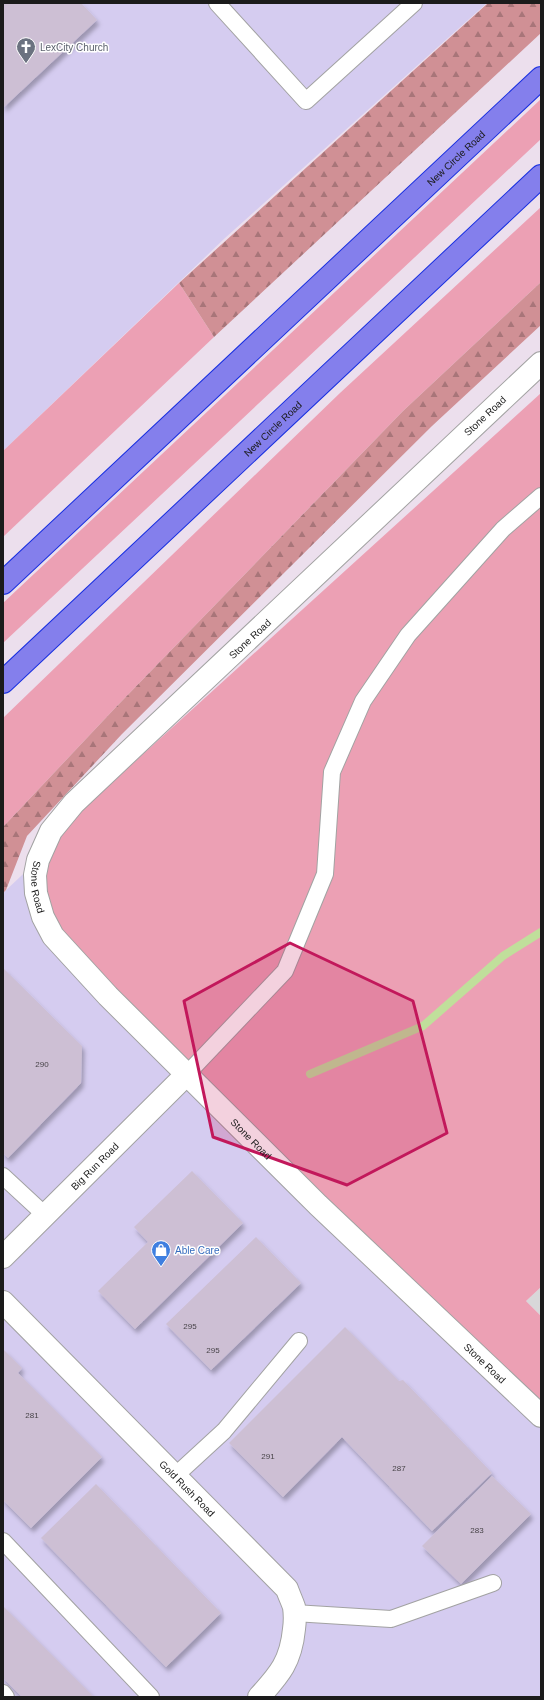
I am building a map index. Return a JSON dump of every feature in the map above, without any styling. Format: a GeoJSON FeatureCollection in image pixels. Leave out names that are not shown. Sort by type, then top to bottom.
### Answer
{"type":"FeatureCollection","features":[{"type":"Feature","properties":{"kind":"highway","name":"New Circle Road"},"geometry":{"type":"LineString","coordinates":[[3,583],[541,78]]}},
{"type":"Feature","properties":{"kind":"highway","name":"New Circle Road"},"geometry":{"type":"LineString","coordinates":[[3,682],[541,176]]}},
{"type":"Feature","properties":{"kind":"street","name":"Stone Road"},"geometry":{"type":"LineString","coordinates":[[541,363],[74,803],[50,831],[38,860],[35,875],[36,893],[43,917],[53,936],[108,996],[318,1205],[541,1416]]}},
{"type":"Feature","properties":{"kind":"street","name":"Big Run Road"},"geometry":{"type":"LineString","coordinates":[[3,1257],[186,1075]]}},
{"type":"Feature","properties":{"kind":"street","name":"Gold Rush Road"},"geometry":{"type":"LineString","coordinates":[[3,1302],[287,1589],[294,1607],[292,1646],[286,1663],[276,1678],[259,1697]]}},
{"type":"Feature","properties":{"kind":"lane"},"geometry":{"type":"LineString","coordinates":[[217,3],[306,101],[414,3]]}},
{"type":"Feature","properties":{"kind":"lane"},"geometry":{"type":"LineString","coordinates":[[186,1075],[285,971],[325,874],[332,772],[363,701],[408,635],[503,529],[541,496]]}},
{"type":"Feature","properties":{"kind":"lane"},"geometry":{"type":"LineString","coordinates":[[3,1176],[45,1215]]}},
{"type":"Feature","properties":{"kind":"lane"},"geometry":{"type":"LineString","coordinates":[[175,1476],[224,1431],[299,1341]]}},
{"type":"Feature","properties":{"kind":"lane"},"geometry":{"type":"LineString","coordinates":[[3,1542],[151,1697]]}},
{"type":"Feature","properties":{"kind":"lane"},"geometry":{"type":"LineString","coordinates":[[294,1613],[391,1619],[493,1583]]}},
{"type":"Feature","properties":{"kind":"lane"},"geometry":{"type":"LineString","coordinates":[[3,1693],[6,1697]]}},
{"type":"Feature","properties":{"kind":"highlighted area"},"geometry":{"type":"Polygon","coordinates":[[[290,943],[413,1001],[447,1133],[347,1185],[213,1137],[184,1001],[290,943]]]}},
{"type":"Feature","properties":{"kind":"shaded area"},"geometry":{"type":"Polygon","coordinates":[[[3,3],[487,3],[225,238],[3,451],[3,3]]]}},
{"type":"Feature","properties":{"kind":"shaded area"},"geometry":{"type":"Polygon","coordinates":[[[541,99],[541,139],[3,643],[3,603],[541,99]]]}},
{"type":"Feature","properties":{"kind":"shaded area"},"geometry":{"type":"Polygon","coordinates":[[[541,207],[541,282],[403,411],[117,706],[3,827],[3,718],[340,393],[541,207]]]}},
{"type":"Feature","properties":{"kind":"shaded area"},"geometry":{"type":"Polygon","coordinates":[[[179,283],[214,337],[3,537],[3,451],[179,283]]]}},
{"type":"Feature","properties":{"kind":"shaded area"},"geometry":{"type":"Polygon","coordinates":[[[541,393],[541,1287],[526,1301],[541,1316],[541,1418],[108,996],[36,893],[44,844],[541,393]]]}},
{"type":"Feature","properties":{"kind":"shaded area"},"geometry":{"type":"Polygon","coordinates":[[[38,860],[541,1415],[541,1697],[3,1697],[3,893],[38,860]]]}},
{"type":"Feature","properties":{"kind":"shaded area"},"geometry":{"type":"Polygon","coordinates":[[[541,1287],[541,1316],[526,1301],[541,1287]]]}},
{"type":"Feature","properties":{"kind":"green space"},"geometry":{"type":"Polygon","coordinates":[[[488,3],[541,3],[541,33],[214,337],[179,283],[488,3]]]}},
{"type":"Feature","properties":{"kind":"green space"},"geometry":{"type":"Polygon","coordinates":[[[541,282],[541,325],[432,426],[122,734],[27,836],[6,890],[3,893],[3,827],[117,706],[403,411],[541,282]]]}},
{"type":"Feature","properties":{"kind":"building","name":"LexCity Church"},"geometry":{"type":"Polygon","coordinates":[[[3,3],[81,3],[97,20],[3,108],[3,3]]]}},
{"type":"Feature","properties":{"kind":"building"},"geometry":{"type":"Polygon","coordinates":[[[3,968],[82,1046],[81,1083],[8,1158],[3,1153],[3,968]]]}},
{"type":"Feature","properties":{"kind":"building","name":"Able Care"},"geometry":{"type":"Polygon","coordinates":[[[192,1171],[243,1223],[135,1329],[98,1291],[148,1242],[134,1227],[192,1171]]]}},
{"type":"Feature","properties":{"kind":"building"},"geometry":{"type":"Polygon","coordinates":[[[256,1237],[301,1283],[211,1370],[166,1324],[256,1237]]]}},
{"type":"Feature","properties":{"kind":"building"},"geometry":{"type":"Polygon","coordinates":[[[345,1327],[399,1381],[403,1380],[492,1473],[432,1531],[342,1437],[283,1497],[229,1443],[345,1327]]]}},
{"type":"Feature","properties":{"kind":"building"},"geometry":{"type":"Polygon","coordinates":[[[3,1349],[22,1368],[18,1373],[102,1457],[31,1528],[3,1500],[3,1349]]]}},
{"type":"Feature","properties":{"kind":"building"},"geometry":{"type":"Polygon","coordinates":[[[492,1476],[531,1514],[461,1584],[422,1546],[492,1476]]]}},
{"type":"Feature","properties":{"kind":"building"},"geometry":{"type":"Polygon","coordinates":[[[96,1484],[221,1613],[166,1667],[41,1538],[96,1484]]]}},
{"type":"Feature","properties":{"kind":"building"},"geometry":{"type":"Polygon","coordinates":[[[3,1606],[94,1697],[22,1697],[3,1678],[3,1606]]]}},
{"type":"Feature","properties":{"kind":"waterway"},"geometry":{"type":"LineString","coordinates":[[310,1074],[423,1026],[503,956],[541,932]]}},
{"type":"Feature","properties":{"kind":"place","name":"LexCity Church"},"geometry":{"type":"Point","coordinates":[26,64]}},
{"type":"Feature","properties":{"kind":"place","name":"Able Care"},"geometry":{"type":"Point","coordinates":[161,1267]}}]}
